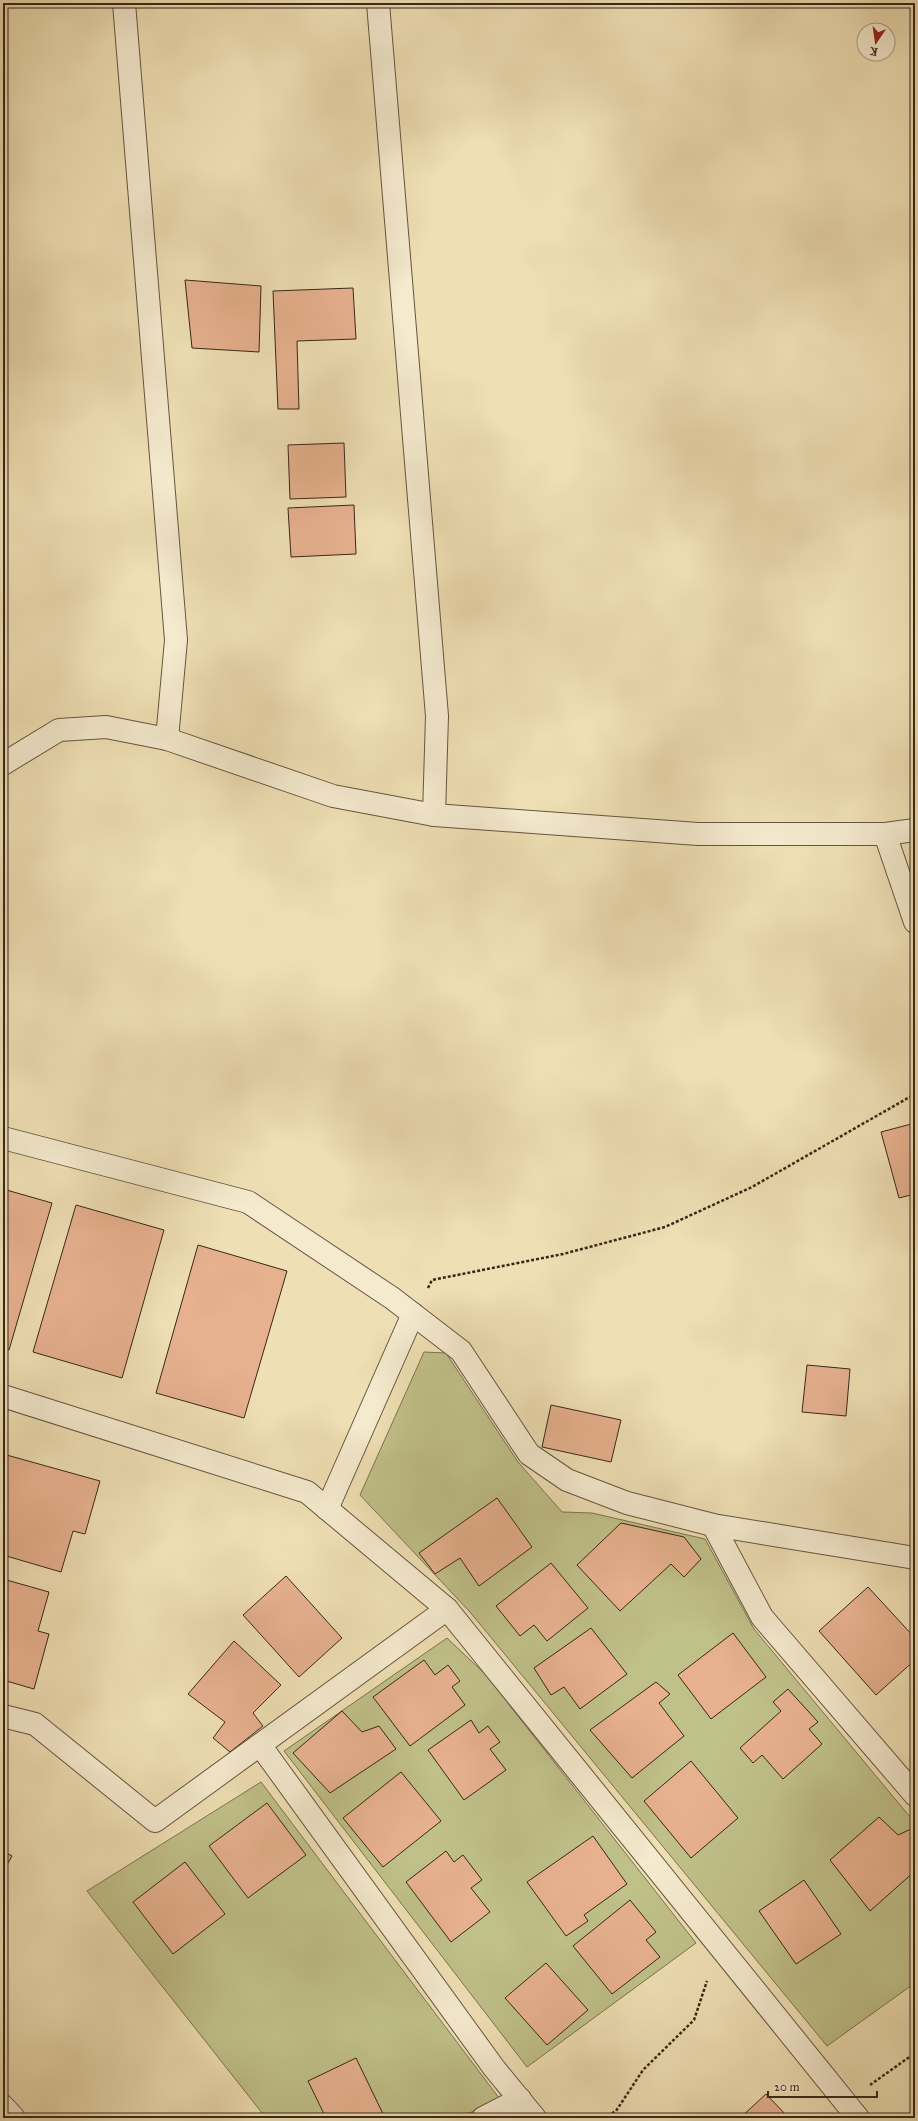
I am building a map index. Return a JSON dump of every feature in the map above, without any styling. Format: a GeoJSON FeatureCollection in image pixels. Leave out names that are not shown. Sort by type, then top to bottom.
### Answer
{"type":"FeatureCollection","features":[{"type":"Feature","properties":{"kind":"street"},"geometry":{"type":"LineString","coordinates":[[124,3],[176,640],[167,739]]}},
{"type":"Feature","properties":{"kind":"street"},"geometry":{"type":"LineString","coordinates":[[378,3],[437,716],[434,815]]}},
{"type":"Feature","properties":{"kind":"street"},"geometry":{"type":"LineString","coordinates":[[3,764],[59,730],[106,727],[167,739],[333,796],[434,815],[698,834],[885,834],[915,830]]}},
{"type":"Feature","properties":{"kind":"street"},"geometry":{"type":"LineString","coordinates":[[885,834],[915,922]]}},
{"type":"Feature","properties":{"kind":"street"},"geometry":{"type":"LineString","coordinates":[[3,1138],[248,1202],[392,1298],[461,1351],[529,1454],[567,1480],[627,1503],[713,1525],[915,1558]]}},
{"type":"Feature","properties":{"kind":"street"},"geometry":{"type":"LineString","coordinates":[[328,1509],[413,1314]]}},
{"type":"Feature","properties":{"kind":"street"},"geometry":{"type":"LineString","coordinates":[[3,1396],[307,1492],[447,1609],[851,2110]]}},
{"type":"Feature","properties":{"kind":"street"},"geometry":{"type":"LineString","coordinates":[[713,1525],[762,1617],[915,1795]]}},
{"type":"Feature","properties":{"kind":"street"},"geometry":{"type":"LineString","coordinates":[[3,1716],[35,1724],[155,1820],[447,1609]]}},
{"type":"Feature","properties":{"kind":"street"},"geometry":{"type":"LineString","coordinates":[[260,1745],[494,2068],[535,2118]]}},
{"type":"Feature","properties":{"kind":"street"},"geometry":{"type":"LineString","coordinates":[[483,2118],[520,2099]]}},
{"type":"Feature","properties":{"kind":"street"},"geometry":{"type":"LineString","coordinates":[[3,2106],[14,2118]]}},
{"type":"Feature","properties":{"kind":"path"},"geometry":{"type":"LineString","coordinates":[[413,1314],[432,1280],[563,1254],[665,1227],[752,1187],[915,1094]]}},
{"type":"Feature","properties":{"kind":"path"},"geometry":{"type":"LineString","coordinates":[[603,2118],[616,2111],[642,2070],[694,2020],[719,1946]]}},
{"type":"Feature","properties":{"kind":"path"},"geometry":{"type":"LineString","coordinates":[[851,2110],[915,2053]]}},
{"type":"Feature","properties":{"kind":"green space"},"geometry":{"type":"Polygon","coordinates":[[[424,1352],[446,1353],[518,1462],[562,1512],[592,1513],[705,1539],[754,1629],[915,1823],[915,1983],[827,2046],[470,1612],[360,1495],[424,1352]]]}},
{"type":"Feature","properties":{"kind":"green space"},"geometry":{"type":"Polygon","coordinates":[[[447,1638],[485,1674],[696,1943],[527,2067],[284,1751],[447,1638]]]}},
{"type":"Feature","properties":{"kind":"green space"},"geometry":{"type":"Polygon","coordinates":[[[261,1782],[499,2098],[475,2111],[452,2118],[266,2118],[87,1891],[261,1782]]]}},
{"type":"Feature","properties":{"kind":"building"},"geometry":{"type":"Polygon","coordinates":[[[185,280],[261,286],[259,352],[192,348],[185,280]]]}},
{"type":"Feature","properties":{"kind":"building"},"geometry":{"type":"Polygon","coordinates":[[[353,288],[356,339],[297,341],[299,409],[278,409],[273,291],[353,288]]]}},
{"type":"Feature","properties":{"kind":"building"},"geometry":{"type":"Polygon","coordinates":[[[344,443],[346,497],[290,499],[288,445],[344,443]]]}},
{"type":"Feature","properties":{"kind":"building"},"geometry":{"type":"Polygon","coordinates":[[[354,505],[356,554],[291,557],[288,508],[354,505]]]}},
{"type":"Feature","properties":{"kind":"building"},"geometry":{"type":"Polygon","coordinates":[[[915,1123],[915,1194],[899,1198],[881,1132],[915,1123]]]}},
{"type":"Feature","properties":{"kind":"building"},"geometry":{"type":"Polygon","coordinates":[[[3,1189],[52,1203],[9,1350],[3,1349],[3,1189]]]}},
{"type":"Feature","properties":{"kind":"building"},"geometry":{"type":"Polygon","coordinates":[[[76,1205],[164,1230],[122,1378],[33,1352],[76,1205]]]}},
{"type":"Feature","properties":{"kind":"building"},"geometry":{"type":"Polygon","coordinates":[[[198,1245],[287,1271],[244,1418],[156,1393],[198,1245]]]}},
{"type":"Feature","properties":{"kind":"building"},"geometry":{"type":"Polygon","coordinates":[[[807,1365],[850,1369],[846,1416],[802,1412],[807,1365]]]}},
{"type":"Feature","properties":{"kind":"building"},"geometry":{"type":"Polygon","coordinates":[[[551,1405],[621,1420],[611,1462],[542,1447],[551,1405]]]}},
{"type":"Feature","properties":{"kind":"building"},"geometry":{"type":"Polygon","coordinates":[[[3,1454],[100,1481],[85,1534],[73,1531],[61,1572],[3,1555],[3,1454]]]}},
{"type":"Feature","properties":{"kind":"building"},"geometry":{"type":"Polygon","coordinates":[[[497,1498],[532,1547],[479,1586],[460,1558],[435,1574],[419,1553],[497,1498]]]}},
{"type":"Feature","properties":{"kind":"building"},"geometry":{"type":"Polygon","coordinates":[[[621,1523],[684,1537],[701,1559],[684,1577],[671,1564],[620,1611],[577,1565],[621,1523]]]}},
{"type":"Feature","properties":{"kind":"building"},"geometry":{"type":"Polygon","coordinates":[[[551,1563],[588,1608],[547,1641],[534,1625],[520,1636],[496,1606],[551,1563]]]}},
{"type":"Feature","properties":{"kind":"building"},"geometry":{"type":"Polygon","coordinates":[[[286,1576],[342,1638],[299,1677],[243,1615],[286,1576]]]}},
{"type":"Feature","properties":{"kind":"building"},"geometry":{"type":"Polygon","coordinates":[[[3,1579],[49,1592],[38,1631],[49,1634],[34,1689],[3,1680],[3,1579]]]}},
{"type":"Feature","properties":{"kind":"building"},"geometry":{"type":"Polygon","coordinates":[[[868,1587],[915,1638],[915,1660],[876,1695],[819,1631],[868,1587]]]}},
{"type":"Feature","properties":{"kind":"building"},"geometry":{"type":"Polygon","coordinates":[[[591,1628],[627,1674],[580,1709],[564,1687],[551,1695],[534,1668],[591,1628]]]}},
{"type":"Feature","properties":{"kind":"building"},"geometry":{"type":"Polygon","coordinates":[[[733,1633],[766,1677],[711,1719],[678,1675],[733,1633]]]}},
{"type":"Feature","properties":{"kind":"building"},"geometry":{"type":"Polygon","coordinates":[[[234,1641],[281,1685],[253,1713],[263,1726],[230,1752],[213,1738],[225,1722],[188,1694],[234,1641]]]}},
{"type":"Feature","properties":{"kind":"building"},"geometry":{"type":"Polygon","coordinates":[[[424,1660],[435,1675],[448,1665],[460,1681],[452,1687],[465,1705],[410,1746],[373,1697],[424,1660]]]}},
{"type":"Feature","properties":{"kind":"building"},"geometry":{"type":"Polygon","coordinates":[[[656,1682],[670,1694],[659,1703],[684,1736],[632,1778],[590,1730],[656,1682]]]}},
{"type":"Feature","properties":{"kind":"building"},"geometry":{"type":"Polygon","coordinates":[[[788,1689],[818,1722],[809,1729],[822,1744],[783,1779],[762,1755],[753,1763],[740,1748],[781,1711],[773,1702],[788,1689]]]}},
{"type":"Feature","properties":{"kind":"building"},"geometry":{"type":"Polygon","coordinates":[[[342,1711],[362,1732],[379,1726],[396,1749],[330,1793],[293,1753],[342,1711]]]}},
{"type":"Feature","properties":{"kind":"building"},"geometry":{"type":"Polygon","coordinates":[[[471,1720],[479,1733],[488,1726],[500,1742],[490,1749],[506,1770],[464,1800],[428,1750],[471,1720]]]}},
{"type":"Feature","properties":{"kind":"building"},"geometry":{"type":"Polygon","coordinates":[[[691,1761],[738,1818],[691,1858],[644,1801],[691,1761]]]}},
{"type":"Feature","properties":{"kind":"building"},"geometry":{"type":"Polygon","coordinates":[[[401,1772],[441,1821],[383,1867],[343,1818],[401,1772]]]}},
{"type":"Feature","properties":{"kind":"building"},"geometry":{"type":"Polygon","coordinates":[[[267,1803],[306,1855],[248,1898],[209,1846],[267,1803]]]}},
{"type":"Feature","properties":{"kind":"building"},"geometry":{"type":"Polygon","coordinates":[[[879,1817],[898,1835],[911,1829],[915,1835],[915,1871],[870,1911],[830,1860],[879,1817]]]}},
{"type":"Feature","properties":{"kind":"building"},"geometry":{"type":"Polygon","coordinates":[[[593,1836],[627,1884],[584,1915],[588,1921],[566,1936],[527,1882],[593,1836]]]}},
{"type":"Feature","properties":{"kind":"building"},"geometry":{"type":"Polygon","coordinates":[[[3,1851],[12,1856],[3,1872],[3,1851]]]}},
{"type":"Feature","properties":{"kind":"building"},"geometry":{"type":"Polygon","coordinates":[[[446,1851],[454,1862],[463,1855],[482,1880],[471,1888],[490,1912],[451,1942],[406,1882],[446,1851]]]}},
{"type":"Feature","properties":{"kind":"building"},"geometry":{"type":"Polygon","coordinates":[[[185,1862],[225,1914],[173,1954],[133,1902],[185,1862]]]}},
{"type":"Feature","properties":{"kind":"building"},"geometry":{"type":"Polygon","coordinates":[[[804,1880],[841,1934],[796,1964],[759,1911],[804,1880]]]}},
{"type":"Feature","properties":{"kind":"building"},"geometry":{"type":"Polygon","coordinates":[[[630,1900],[656,1932],[646,1940],[660,1957],[612,1994],[573,1946],[630,1900]]]}},
{"type":"Feature","properties":{"kind":"building"},"geometry":{"type":"Polygon","coordinates":[[[546,1963],[588,2010],[547,2045],[505,1998],[546,1963]]]}},
{"type":"Feature","properties":{"kind":"building"},"geometry":{"type":"Polygon","coordinates":[[[356,2058],[385,2118],[326,2118],[308,2081],[356,2058]]]}},
{"type":"Feature","properties":{"kind":"building"},"geometry":{"type":"Polygon","coordinates":[[[766,2094],[789,2118],[740,2118],[766,2094]]]}}]}
